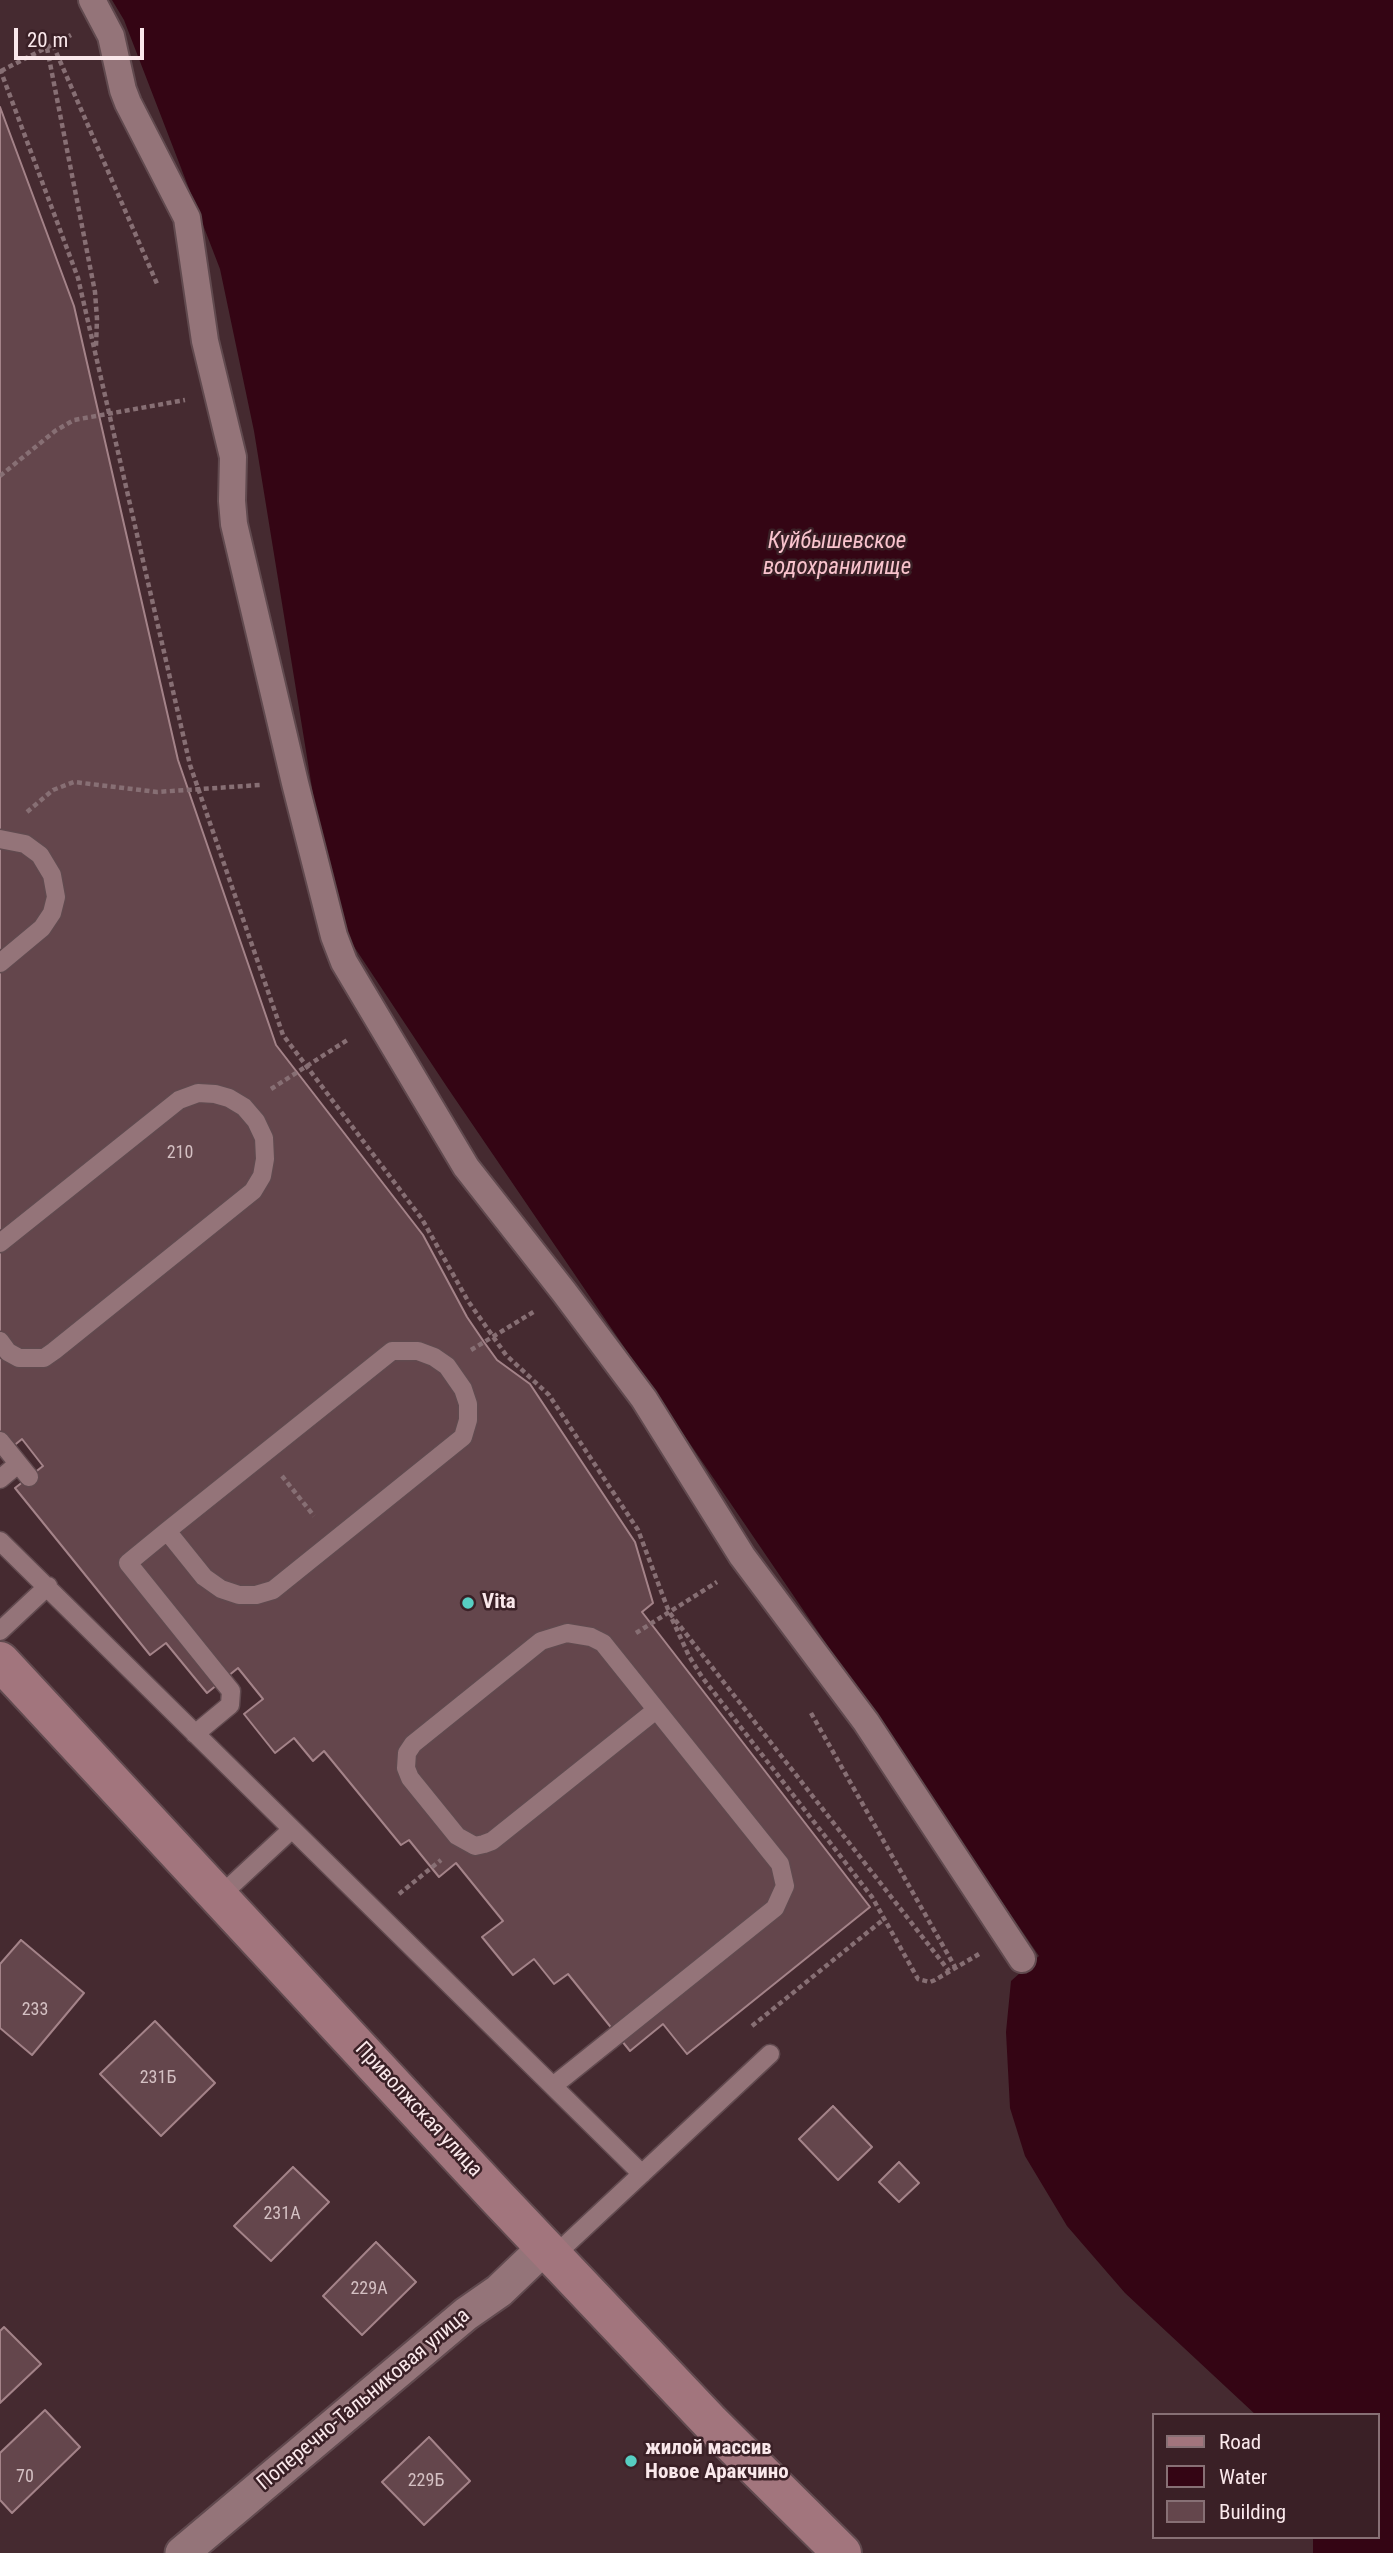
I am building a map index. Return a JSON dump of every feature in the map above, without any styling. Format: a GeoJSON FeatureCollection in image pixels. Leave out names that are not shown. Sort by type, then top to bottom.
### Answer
{"type":"FeatureCollection","features":[{"type":"Feature","properties":{"kind":"main road","name":"Приволжская улица"},"geometry":{"type":"LineString","coordinates":[[0,1661],[497,2197],[711,2423],[842,2553]]}},
{"type":"Feature","properties":{"kind":"street"},"geometry":{"type":"LineString","coordinates":[[92,0],[111,36],[128,103],[187,218],[205,341],[233,457],[234,524],[295,783],[334,936],[344,962],[466,1167],[638,1391],[741,1556],[866,1723],[1022,1959]]}},
{"type":"Feature","properties":{"kind":"street","name":"Поперечно-Тальниковая улица"},"geometry":{"type":"LineString","coordinates":[[182,2553],[467,2314],[550,2251]]}},
{"type":"Feature","properties":{"kind":"lane"},"geometry":{"type":"LineString","coordinates":[[0,838],[25,844],[40,855],[52,874],[55,897],[52,913],[42,928],[0,963]]}},
{"type":"Feature","properties":{"kind":"lane"},"geometry":{"type":"LineString","coordinates":[[0,1243],[179,1100],[198,1093],[229,1098],[244,1107],[256,1121],[264,1138],[262,1176],[253,1191],[54,1351],[44,1358],[19,1358],[8,1352],[0,1341]]}},
{"type":"Feature","properties":{"kind":"lane"},"geometry":{"type":"LineString","coordinates":[[167,1531],[204,1577],[221,1589],[239,1595],[256,1595],[273,1590],[463,1437],[468,1420],[468,1404],[463,1389],[447,1366],[434,1357],[418,1351],[392,1351],[264,1453],[167,1531],[128,1563],[231,1691],[230,1705],[195,1734]]}},
{"type":"Feature","properties":{"kind":"lane"},"geometry":{"type":"LineString","coordinates":[[0,1441],[24,1471],[0,1479]]}},
{"type":"Feature","properties":{"kind":"lane"},"geometry":{"type":"LineString","coordinates":[[0,1541],[642,2174]]}},
{"type":"Feature","properties":{"kind":"lane"},"geometry":{"type":"LineString","coordinates":[[0,1631],[48,1586]]}},
{"type":"Feature","properties":{"kind":"lane"},"geometry":{"type":"LineString","coordinates":[[553,2086],[775,1908],[785,1886],[780,1864],[603,1643],[591,1637],[578,1634],[541,1641],[414,1744],[407,1753],[406,1768],[410,1777],[457,1836],[475,1846],[492,1841],[656,1710]]}},
{"type":"Feature","properties":{"kind":"lane"},"geometry":{"type":"LineString","coordinates":[[219,1897],[291,1830]]}},
{"type":"Feature","properties":{"kind":"lane"},"geometry":{"type":"LineString","coordinates":[[550,2251],[642,2174],[764,2060]]}},
{"type":"Feature","properties":{"kind":"path"},"geometry":{"type":"LineString","coordinates":[[0,72],[81,30]]}},
{"type":"Feature","properties":{"kind":"path"},"geometry":{"type":"LineString","coordinates":[[53,45],[161,292]]}},
{"type":"Feature","properties":{"kind":"path"},"geometry":{"type":"LineString","coordinates":[[47,48],[95,292],[98,332],[96,352]]}},
{"type":"Feature","properties":{"kind":"path"},"geometry":{"type":"LineString","coordinates":[[0,476],[55,431],[74,420],[198,398]]}},
{"type":"Feature","properties":{"kind":"path"},"geometry":{"type":"LineString","coordinates":[[21,817],[53,790],[74,782],[157,792],[267,785]]}},
{"type":"Feature","properties":{"kind":"path"},"geometry":{"type":"LineString","coordinates":[[297,1072],[356,1035]]}},
{"type":"Feature","properties":{"kind":"path"},"geometry":{"type":"LineString","coordinates":[[484,1342],[540,1307]]}},
{"type":"Feature","properties":{"kind":"path"},"geometry":{"type":"LineString","coordinates":[[264,1453],[335,1541]]}},
{"type":"Feature","properties":{"kind":"path"},"geometry":{"type":"LineString","coordinates":[[651,1624],[721,1579]]}},
{"type":"Feature","properties":{"kind":"path"},"geometry":{"type":"LineString","coordinates":[[669,1612],[702,1677],[868,1891],[918,1979],[930,1982],[1007,1937]]}},
{"type":"Feature","properties":{"kind":"path"},"geometry":{"type":"LineString","coordinates":[[806,1704],[956,1968]]}},
{"type":"Feature","properties":{"kind":"path"},"geometry":{"type":"LineString","coordinates":[[377,1913],[432,1867]]}},
{"type":"Feature","properties":{"kind":"path"},"geometry":{"type":"LineString","coordinates":[[764,2060],[743,2049],[745,2032],[884,1919]]}},
{"type":"Feature","properties":{"kind":"water","name":"Куйбышевское водохранилище"},"geometry":{"type":"Polygon","coordinates":[[[112,0],[1393,0],[1393,2553],[1313,2553],[1313,2539],[1379,2539],[1379,2413],[1254,2413],[1125,2293],[1067,2226],[1025,2156],[1010,2108],[1006,2032],[1011,1981],[1039,1956],[349,939],[335,906],[319,831],[254,431],[220,269],[124,20],[112,0]]]}},
{"type":"Feature","properties":{"kind":"building"},"geometry":{"type":"Polygon","coordinates":[[[0,107],[74,306],[178,760],[276,1045],[423,1235],[467,1317],[484,1342],[497,1360],[530,1384],[635,1542],[653,1603],[642,1612],[870,1907],[687,2054],[663,2024],[630,2051],[568,1974],[554,1984],[534,1959],[513,1975],[482,1937],[503,1921],[456,1863],[439,1877],[409,1840],[401,1845],[324,1751],[313,1761],[294,1738],[275,1753],[244,1714],[263,1699],[238,1668],[207,1693],[166,1643],[150,1655],[15,1488],[43,1466],[22,1439],[0,1457],[0,107]]]}},
{"type":"Feature","properties":{"kind":"building"},"geometry":{"type":"Polygon","coordinates":[[[21,1940],[84,1993],[32,2055],[0,2028],[0,1964],[21,1940]]]}},
{"type":"Feature","properties":{"kind":"building"},"geometry":{"type":"Polygon","coordinates":[[[155,2021],[215,2083],[161,2136],[100,2074],[155,2021]]]}},
{"type":"Feature","properties":{"kind":"building"},"geometry":{"type":"Polygon","coordinates":[[[833,2106],[872,2147],[838,2180],[799,2139],[833,2106]]]}},
{"type":"Feature","properties":{"kind":"building"},"geometry":{"type":"Polygon","coordinates":[[[899,2162],[919,2183],[899,2202],[879,2182],[899,2162]]]}},
{"type":"Feature","properties":{"kind":"building"},"geometry":{"type":"Polygon","coordinates":[[[293,2167],[329,2202],[271,2261],[234,2226],[293,2167]]]}},
{"type":"Feature","properties":{"kind":"building"},"geometry":{"type":"Polygon","coordinates":[[[376,2242],[416,2282],[362,2335],[323,2296],[376,2242]]]}},
{"type":"Feature","properties":{"kind":"building"},"geometry":{"type":"Polygon","coordinates":[[[4,2327],[41,2364],[0,2403],[0,2331],[4,2327]]]}},
{"type":"Feature","properties":{"kind":"building"},"geometry":{"type":"Polygon","coordinates":[[[45,2410],[80,2447],[12,2513],[0,2500],[0,2453],[45,2410]]]}},
{"type":"Feature","properties":{"kind":"building"},"geometry":{"type":"Polygon","coordinates":[[[429,2437],[470,2481],[424,2525],[382,2482],[429,2437]]]}},
{"type":"Feature","properties":{"kind":"place","name":"Vita"},"geometry":{"type":"Point","coordinates":[468,1603]}},
{"type":"Feature","properties":{"kind":"place","name":"жилой массив Новое Аракчино"},"geometry":{"type":"Point","coordinates":[631,2461]}}]}
